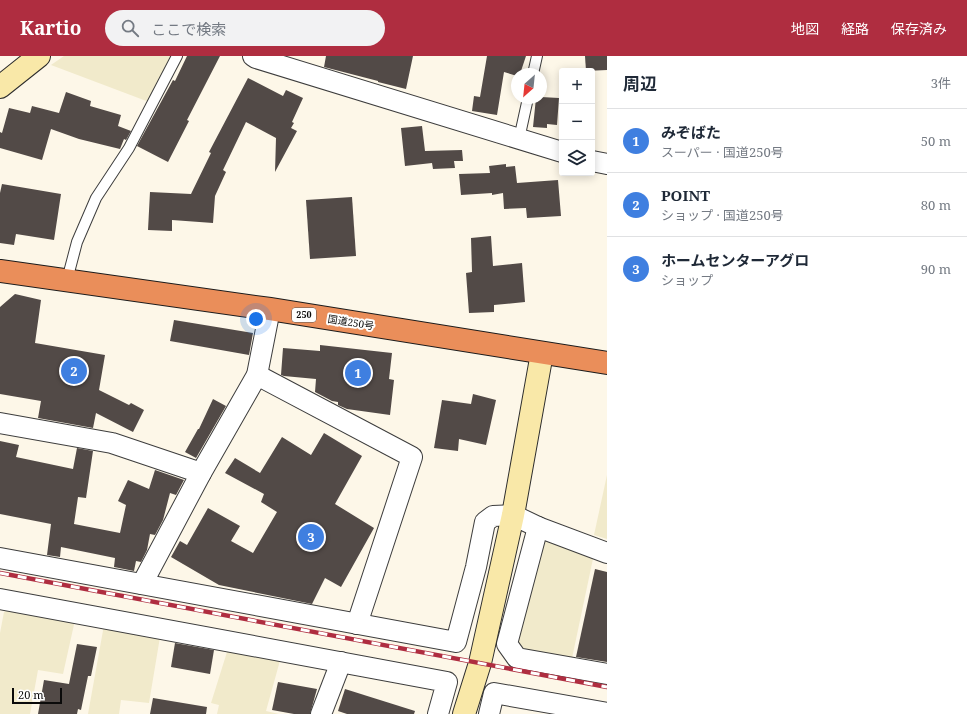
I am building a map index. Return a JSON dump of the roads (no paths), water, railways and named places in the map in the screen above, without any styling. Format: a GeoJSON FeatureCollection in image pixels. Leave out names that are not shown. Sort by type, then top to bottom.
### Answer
{"type":"FeatureCollection","features":[{"type":"Feature","properties":{"kind":"highway","name":"国道250号"},"geometry":{"type":"LineString","coordinates":[[0,270],[270,309],[607,363]]}},
{"type":"Feature","properties":{"kind":"street"},"geometry":{"type":"LineString","coordinates":[[0,87],[39,56]]}},
{"type":"Feature","properties":{"kind":"street"},"geometry":{"type":"LineString","coordinates":[[253,56],[559,151]]}},
{"type":"Feature","properties":{"kind":"street"},"geometry":{"type":"LineString","coordinates":[[595,162],[607,164]]}},
{"type":"Feature","properties":{"kind":"street"},"geometry":{"type":"LineString","coordinates":[[142,584],[201,473],[257,375],[270,309]]}},
{"type":"Feature","properties":{"kind":"street"},"geometry":{"type":"LineString","coordinates":[[464,714],[480,663],[513,515],[542,353]]}},
{"type":"Feature","properties":{"kind":"street"},"geometry":{"type":"LineString","coordinates":[[257,375],[412,457],[357,624]]}},
{"type":"Feature","properties":{"kind":"street"},"geometry":{"type":"LineString","coordinates":[[0,423],[112,443],[201,473]]}},
{"type":"Feature","properties":{"kind":"street"},"geometry":{"type":"LineString","coordinates":[[0,558],[456,642],[476,567],[485,522],[493,516],[513,515],[607,553]]}},
{"type":"Feature","properties":{"kind":"street"},"geometry":{"type":"LineString","coordinates":[[538,526],[507,644],[517,658],[607,674]]}},
{"type":"Feature","properties":{"kind":"street"},"geometry":{"type":"LineString","coordinates":[[0,599],[447,682],[438,714]]}},
{"type":"Feature","properties":{"kind":"street"},"geometry":{"type":"LineString","coordinates":[[321,714],[341,662]]}},
{"type":"Feature","properties":{"kind":"street"},"geometry":{"type":"LineString","coordinates":[[489,714],[494,693],[607,713]]}},
{"type":"Feature","properties":{"kind":"lane"},"geometry":{"type":"LineString","coordinates":[[67,280],[77,242],[96,198],[129,148],[177,56]]}},
{"type":"Feature","properties":{"kind":"lane"},"geometry":{"type":"LineString","coordinates":[[534,68],[537,56]]}},
{"type":"Feature","properties":{"kind":"lane"},"geometry":{"type":"LineString","coordinates":[[519,139],[527,104]]}},
{"type":"Feature","properties":{"kind":"railway"},"geometry":{"type":"LineString","coordinates":[[0,573],[607,687]]}},
{"type":"Feature","properties":{"kind":"place","name":"POINT"},"geometry":{"type":"Point","coordinates":[74,371]}},
{"type":"Feature","properties":{"kind":"place","name":"みぞばた"},"geometry":{"type":"Point","coordinates":[358,373]}},
{"type":"Feature","properties":{"kind":"place","name":"ホームセンターアグロ"},"geometry":{"type":"Point","coordinates":[311,537]}}]}
